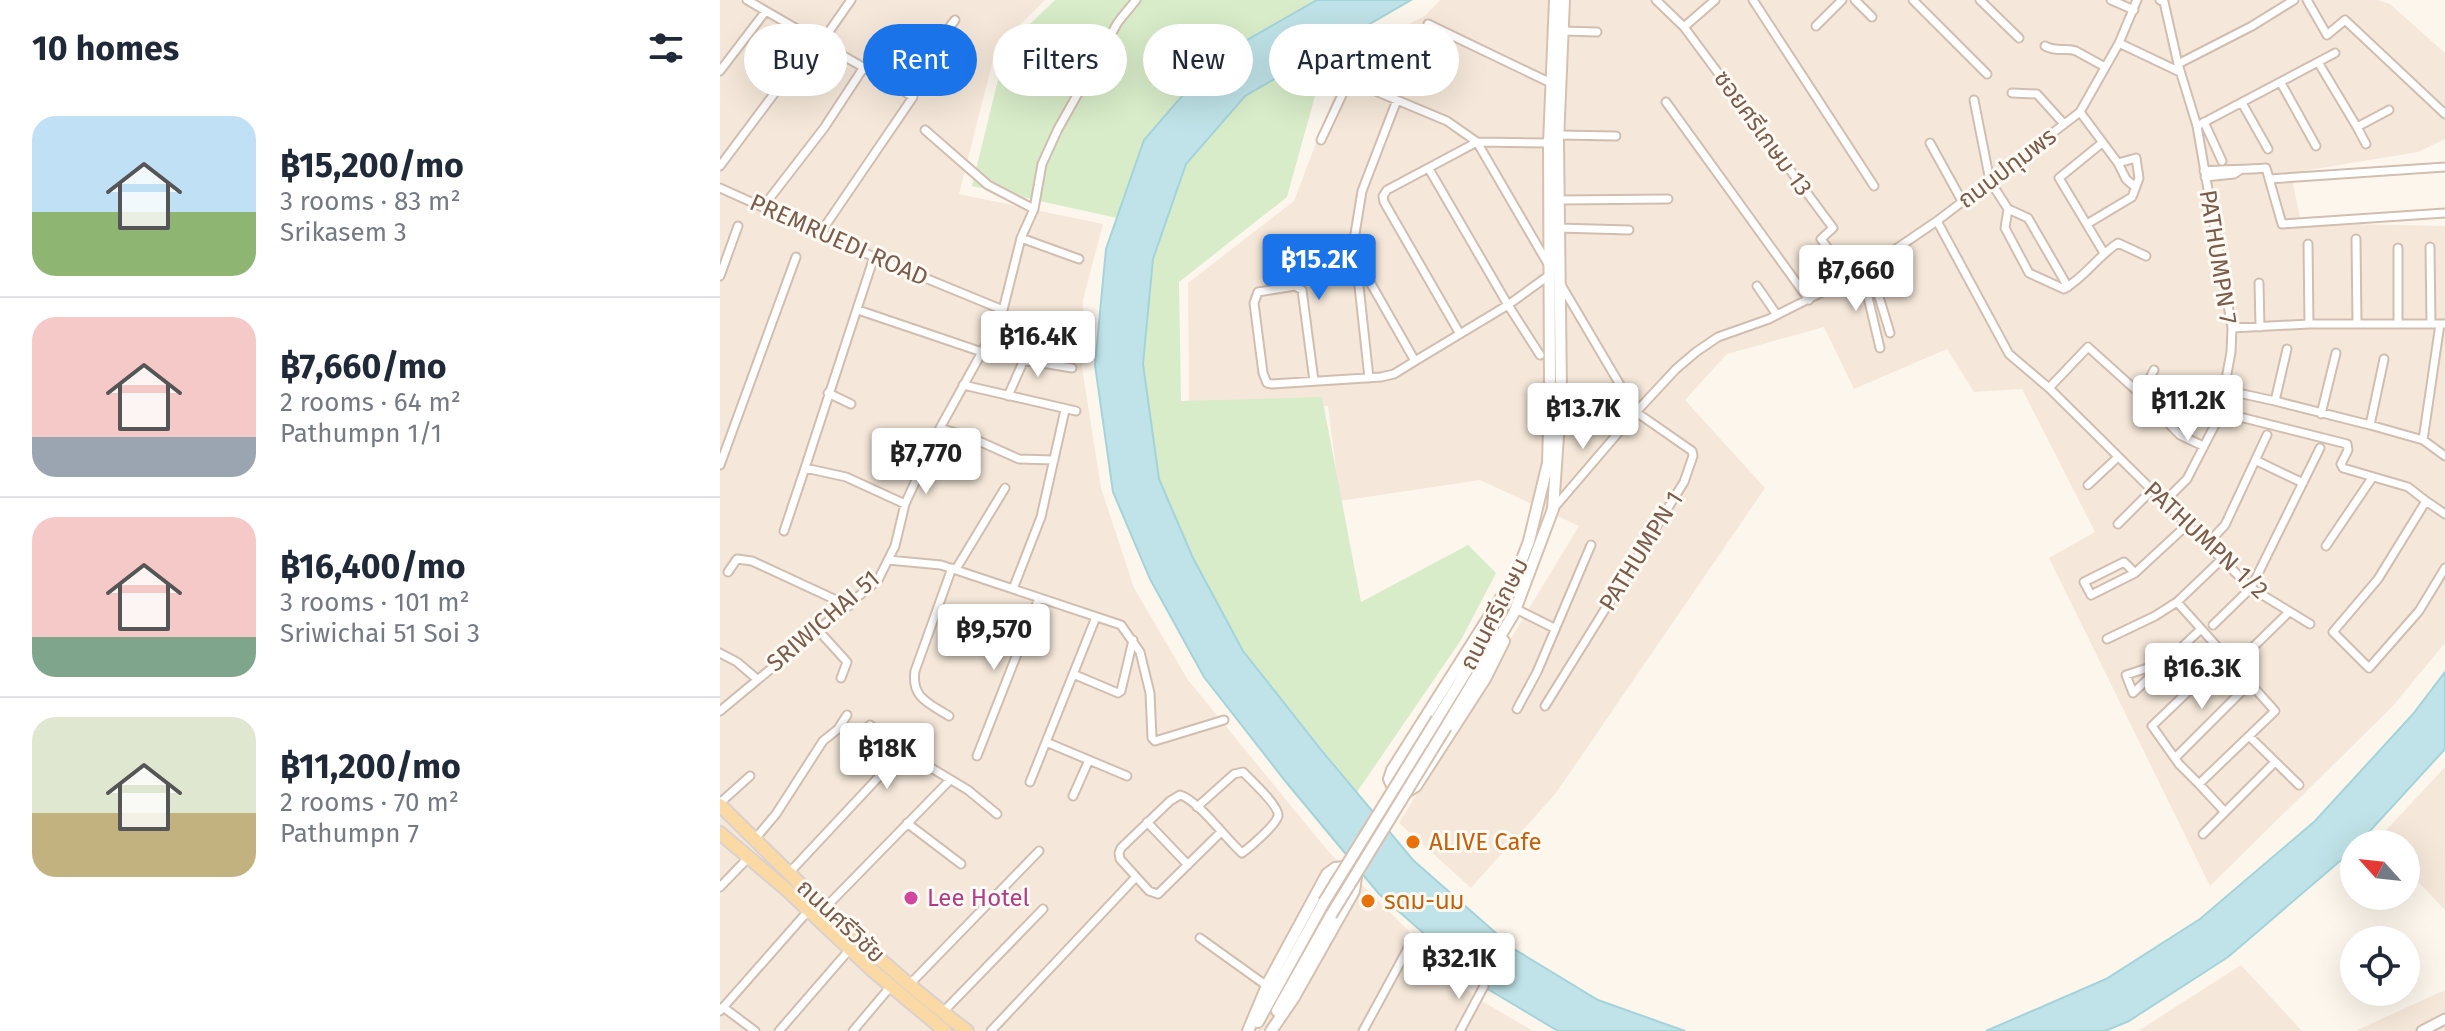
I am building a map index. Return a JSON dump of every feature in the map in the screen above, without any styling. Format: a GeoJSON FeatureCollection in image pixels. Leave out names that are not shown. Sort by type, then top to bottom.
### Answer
{"type":"FeatureCollection","features":[{"type":"Feature","properties":{"kind":"main road","name":"ถนนศรีเกษม"},"geometry":{"type":"LineString","coordinates":[[1250,1031],[1324,902],[1500,613],[1529,541],[1548,463],[1551,273],[1549,143],[1555,0]]}},
{"type":"Feature","properties":{"kind":"main road","name":"ถนนศรีเกษม"},"geometry":{"type":"LineString","coordinates":[[1268,1031],[1331,915],[1515,611],[1553,509],[1561,392],[1551,273],[1560,200],[1558,135],[1564,0]]}},
{"type":"Feature","properties":{"kind":"main road"},"geometry":{"type":"LineString","coordinates":[[1515,611],[1498,656],[1416,786],[1405,793],[1393,788],[1389,779],[1392,770],[1502,597],[1529,541]]}},
{"type":"Feature","properties":{"kind":"main road","name":"ถนนศรีวิชัย"},"geometry":{"type":"LineString","coordinates":[[720,804],[825,908],[967,1031]]}},
{"type":"Feature","properties":{"kind":"main road","name":"ถนนศรีวิชัย"},"geometry":{"type":"LineString","coordinates":[[720,833],[945,1031]]}},
{"type":"Feature","properties":{"kind":"main road"},"geometry":{"type":"LineString","coordinates":[[1250,1031],[1267,986],[1327,874],[1340,866],[1353,872],[1357,882],[1354,891],[1293,999],[1268,1031]]}},
{"type":"Feature","properties":{"kind":"street"},"geometry":{"type":"LineString","coordinates":[[747,0],[787,24]]}},
{"type":"Feature","properties":{"kind":"street"},"geometry":{"type":"LineString","coordinates":[[832,24],[851,0]]}},
{"type":"Feature","properties":{"kind":"street","name":"SRIWICHAI 51"},"geometry":{"type":"LineString","coordinates":[[720,711],[878,580],[895,546],[905,504],[940,428],[1003,310],[1021,238],[1034,209],[1042,164],[1058,129],[1118,22],[1136,0]]}},
{"type":"Feature","properties":{"kind":"street","name":"ซอยศรีเกษม 13"},"geometry":{"type":"LineString","coordinates":[[1656,0],[1684,27],[1833,228],[1821,239],[1843,269]]}},
{"type":"Feature","properties":{"kind":"street"},"geometry":{"type":"LineString","coordinates":[[1684,27],[1715,0]]}},
{"type":"Feature","properties":{"kind":"street"},"geometry":{"type":"LineString","coordinates":[[1753,0],[1874,186]]}},
{"type":"Feature","properties":{"kind":"street"},"geometry":{"type":"LineString","coordinates":[[1816,26],[1842,0]]}},
{"type":"Feature","properties":{"kind":"street"},"geometry":{"type":"LineString","coordinates":[[1855,0],[1872,17]]}},
{"type":"Feature","properties":{"kind":"street"},"geometry":{"type":"LineString","coordinates":[[1913,0],[1987,74]]}},
{"type":"Feature","properties":{"kind":"street"},"geometry":{"type":"LineString","coordinates":[[1980,0],[2019,38]]}},
{"type":"Feature","properties":{"kind":"street"},"geometry":{"type":"LineString","coordinates":[[2111,0],[2134,10]]}},
{"type":"Feature","properties":{"kind":"street","name":"ถนนปทุมพร"},"geometry":{"type":"LineString","coordinates":[[1553,509],[1676,369],[1707,344],[1777,315],[1862,272],[1937,221],[2080,112],[2119,43],[2137,0]]}},
{"type":"Feature","properties":{"kind":"street","name":"PATHUMPN 7"},"geometry":{"type":"LineString","coordinates":[[2160,0],[2164,2],[2179,68],[2200,124],[2205,174],[2232,328],[2231,352],[2220,412],[2187,479],[2164,502]]}},
{"type":"Feature","properties":{"kind":"street"},"geometry":{"type":"LineString","coordinates":[[2119,43],[2179,68],[2294,0]]}},
{"type":"Feature","properties":{"kind":"street"},"geometry":{"type":"LineString","coordinates":[[2307,0],[2327,35],[2345,20],[2445,114]]}},
{"type":"Feature","properties":{"kind":"street"},"geometry":{"type":"LineString","coordinates":[[720,71],[765,12]]}},
{"type":"Feature","properties":{"kind":"street"},"geometry":{"type":"LineString","coordinates":[[952,24],[955,20]]}},
{"type":"Feature","properties":{"kind":"street"},"geometry":{"type":"LineString","coordinates":[[1563,31],[1597,32]]}},
{"type":"Feature","properties":{"kind":"street"},"geometry":{"type":"LineString","coordinates":[[1459,39],[1551,83]]}},
{"type":"Feature","properties":{"kind":"street"},"geometry":{"type":"LineString","coordinates":[[2045,46],[2060,51],[2071,49],[2105,67]]}},
{"type":"Feature","properties":{"kind":"street"},"geometry":{"type":"LineString","coordinates":[[2222,161],[2200,124],[2335,53]]}},
{"type":"Feature","properties":{"kind":"street"},"geometry":{"type":"LineString","coordinates":[[2318,62],[2366,144]]}},
{"type":"Feature","properties":{"kind":"street"},"geometry":{"type":"LineString","coordinates":[[763,207],[824,128],[863,69]]}},
{"type":"Feature","properties":{"kind":"street"},"geometry":{"type":"LineString","coordinates":[[1321,140],[1349,80],[1447,121],[1477,142],[1551,273],[1636,412]]}},
{"type":"Feature","properties":{"kind":"street"},"geometry":{"type":"LineString","coordinates":[[2281,83],[2316,146]]}},
{"type":"Feature","properties":{"kind":"street"},"geometry":{"type":"LineString","coordinates":[[2012,93],[2037,94],[2064,124]]}},
{"type":"Feature","properties":{"kind":"street"},"geometry":{"type":"LineString","coordinates":[[720,166],[775,96]]}},
{"type":"Feature","properties":{"kind":"street"},"geometry":{"type":"LineString","coordinates":[[821,232],[911,96]]}},
{"type":"Feature","properties":{"kind":"street"},"geometry":{"type":"LineString","coordinates":[[1369,378],[1354,240],[1362,191],[1397,100]]}},
{"type":"Feature","properties":{"kind":"street"},"geometry":{"type":"LineString","coordinates":[[1974,100],[1990,181],[2008,209],[2028,218],[2068,287]]}},
{"type":"Feature","properties":{"kind":"street"},"geometry":{"type":"LineString","coordinates":[[1666,102],[1809,300]]}},
{"type":"Feature","properties":{"kind":"street"},"geometry":{"type":"LineString","coordinates":[[2242,103],[2268,149]]}},
{"type":"Feature","properties":{"kind":"street"},"geometry":{"type":"LineString","coordinates":[[2357,127],[2389,110]]}},
{"type":"Feature","properties":{"kind":"street"},"geometry":{"type":"LineString","coordinates":[[2080,112],[2134,186]]}},
{"type":"Feature","properties":{"kind":"street"},"geometry":{"type":"LineString","coordinates":[[925,130],[988,185],[1034,209]]}},
{"type":"Feature","properties":{"kind":"street"},"geometry":{"type":"LineString","coordinates":[[1558,135],[1616,136]]}},
{"type":"Feature","properties":{"kind":"street"},"geometry":{"type":"LineString","coordinates":[[1460,334],[1383,196],[1393,186],[1477,142],[1549,143]]}},
{"type":"Feature","properties":{"kind":"street"},"geometry":{"type":"LineString","coordinates":[[1930,143],[1962,201]]}},
{"type":"Feature","properties":{"kind":"street"},"geometry":{"type":"LineString","coordinates":[[2102,143],[2059,178],[2104,253]]}},
{"type":"Feature","properties":{"kind":"street"},"geometry":{"type":"LineString","coordinates":[[2087,224],[2132,197],[2139,178],[2136,158],[2118,163]]}},
{"type":"Feature","properties":{"kind":"street"},"geometry":{"type":"LineString","coordinates":[[2269,179],[2445,167]]}},
{"type":"Feature","properties":{"kind":"street"},"geometry":{"type":"LineString","coordinates":[[2205,174],[2234,174],[2240,170],[2266,168],[2282,224],[2445,213]]}},
{"type":"Feature","properties":{"kind":"street"},"geometry":{"type":"LineString","coordinates":[[1429,169],[1540,355]]}},
{"type":"Feature","properties":{"kind":"street","name":"PREMRUEDI ROAD"},"geometry":{"type":"LineString","coordinates":[[720,188],[1003,310]]}},
{"type":"Feature","properties":{"kind":"street"},"geometry":{"type":"LineString","coordinates":[[1560,200],[1668,199]]}},
{"type":"Feature","properties":{"kind":"street"},"geometry":{"type":"LineString","coordinates":[[2008,209],[2005,228],[2029,273],[2064,289],[2079,280],[2118,243],[2146,256]]}},
{"type":"Feature","properties":{"kind":"street","name":"PATHUMPN 1/2"},"geometry":{"type":"LineString","coordinates":[[1937,221],[2009,354],[2049,388],[2251,588],[2310,624]]}},
{"type":"Feature","properties":{"kind":"street"},"geometry":{"type":"LineString","coordinates":[[720,276],[738,226]]}},
{"type":"Feature","properties":{"kind":"street"},"geometry":{"type":"LineString","coordinates":[[1558,228],[1629,230]]}},
{"type":"Feature","properties":{"kind":"street"},"geometry":{"type":"LineString","coordinates":[[1021,238],[1079,259]]}},
{"type":"Feature","properties":{"kind":"street"},"geometry":{"type":"LineString","coordinates":[[2356,239],[2357,323]]}},
{"type":"Feature","properties":{"kind":"street"},"geometry":{"type":"LineString","coordinates":[[2308,244],[2309,324]]}},
{"type":"Feature","properties":{"kind":"street"},"geometry":{"type":"LineString","coordinates":[[2423,440],[2439,324],[2430,247]]}},
{"type":"Feature","properties":{"kind":"street"},"geometry":{"type":"LineString","coordinates":[[2398,248],[2398,324]]}},
{"type":"Feature","properties":{"kind":"street"},"geometry":{"type":"LineString","coordinates":[[720,465],[796,257]]}},
{"type":"Feature","properties":{"kind":"street"},"geometry":{"type":"LineString","coordinates":[[784,531],[874,257]]}},
{"type":"Feature","properties":{"kind":"street"},"geometry":{"type":"LineString","coordinates":[[1356,264],[1366,275],[1415,361]]}},
{"type":"Feature","properties":{"kind":"street"},"geometry":{"type":"LineString","coordinates":[[1870,267],[1890,333]]}},
{"type":"Feature","properties":{"kind":"street"},"geometry":{"type":"LineString","coordinates":[[1862,272],[1880,348]]}},
{"type":"Feature","properties":{"kind":"street"},"geometry":{"type":"LineString","coordinates":[[1314,381],[1302,290],[1295,286],[1258,292],[1254,303],[1265,381],[1272,384],[1369,378],[1394,374],[1508,305],[1551,273]]}},
{"type":"Feature","properties":{"kind":"street"},"geometry":{"type":"LineString","coordinates":[[2259,283],[2260,327]]}},
{"type":"Feature","properties":{"kind":"street"},"geometry":{"type":"LineString","coordinates":[[1757,286],[1777,315]]}},
{"type":"Feature","properties":{"kind":"street"},"geometry":{"type":"LineString","coordinates":[[858,310],[982,352]]}},
{"type":"Feature","properties":{"kind":"street"},"geometry":{"type":"LineString","coordinates":[[2232,328],[2357,323],[2439,324]]}},
{"type":"Feature","properties":{"kind":"street"},"geometry":{"type":"LineString","coordinates":[[2049,388],[2088,347],[2180,435],[2203,446]]}},
{"type":"Feature","properties":{"kind":"street"},"geometry":{"type":"LineString","coordinates":[[2275,401],[2287,349]]}},
{"type":"Feature","properties":{"kind":"street"},"geometry":{"type":"LineString","coordinates":[[2321,414],[2336,353]]}},
{"type":"Feature","properties":{"kind":"street"},"geometry":{"type":"LineString","coordinates":[[2370,425],[2384,359]]}},
{"type":"Feature","properties":{"kind":"street"},"geometry":{"type":"LineString","coordinates":[[1008,396],[1023,362],[1072,368]]}},
{"type":"Feature","properties":{"kind":"street"},"geometry":{"type":"LineString","coordinates":[[2141,395],[2154,370]]}},
{"type":"Feature","properties":{"kind":"street"},"geometry":{"type":"LineString","coordinates":[[2183,381],[2275,401],[2423,440],[2445,456]]}},
{"type":"Feature","properties":{"kind":"street"},"geometry":{"type":"LineString","coordinates":[[963,385],[1076,411]]}},
{"type":"Feature","properties":{"kind":"street"},"geometry":{"type":"LineString","coordinates":[[828,393],[851,404]]}},
{"type":"Feature","properties":{"kind":"street"},"geometry":{"type":"LineString","coordinates":[[1013,589],[1041,517],[1065,410]]}},
{"type":"Feature","properties":{"kind":"street","name":"PATHUMPN 1"},"geometry":{"type":"LineString","coordinates":[[1545,706],[1684,482],[1693,456],[1692,451],[1636,412]]}},
{"type":"Feature","properties":{"kind":"street"},"geometry":{"type":"LineString","coordinates":[[2220,412],[2347,444],[2348,450],[2341,462],[2343,468],[2408,487],[2445,514]]}},
{"type":"Feature","properties":{"kind":"street"},"geometry":{"type":"LineString","coordinates":[[940,428],[1019,459],[1054,460]]}},
{"type":"Feature","properties":{"kind":"street"},"geometry":{"type":"LineString","coordinates":[[2207,544],[2225,525],[2267,435]]}},
{"type":"Feature","properties":{"kind":"street"},"geometry":{"type":"LineString","coordinates":[[2213,625],[2251,588],[2320,448]]}},
{"type":"Feature","properties":{"kind":"street"},"geometry":{"type":"LineString","coordinates":[[2088,485],[2118,457]]}},
{"type":"Feature","properties":{"kind":"street"},"geometry":{"type":"LineString","coordinates":[[2257,461],[2303,483]]}},
{"type":"Feature","properties":{"kind":"street"},"geometry":{"type":"LineString","coordinates":[[805,468],[846,477],[905,504]]}},
{"type":"Feature","properties":{"kind":"street"},"geometry":{"type":"LineString","coordinates":[[2326,546],[2372,478]]}},
{"type":"Feature","properties":{"kind":"street"},"geometry":{"type":"LineString","coordinates":[[949,716],[919,696],[913,682],[915,671],[954,569],[1005,488]]}},
{"type":"Feature","properties":{"kind":"street"},"geometry":{"type":"LineString","coordinates":[[2118,524],[2152,490]]}},
{"type":"Feature","properties":{"kind":"street"},"geometry":{"type":"LineString","coordinates":[[2426,501],[2378,579],[2333,632],[2369,668],[2419,611],[2445,568]]}},
{"type":"Feature","properties":{"kind":"street"},"geometry":{"type":"LineString","coordinates":[[2135,573],[2124,562],[2084,582],[2091,595],[2135,573],[2187,525]]}},
{"type":"Feature","properties":{"kind":"street"},"geometry":{"type":"LineString","coordinates":[[1517,709],[1537,672],[1591,545]]}},
{"type":"Feature","properties":{"kind":"street"},"geometry":{"type":"LineString","coordinates":[[728,572],[737,559],[752,561],[849,606]]}},
{"type":"Feature","properties":{"kind":"street"},"geometry":{"type":"LineString","coordinates":[[2107,639],[2177,602],[2222,559]]}},
{"type":"Feature","properties":{"kind":"street"},"geometry":{"type":"LineString","coordinates":[[888,560],[930,562],[1121,625],[1140,652],[1148,683],[1154,740],[1160,741],[1224,720]]}},
{"type":"Feature","properties":{"kind":"street"},"geometry":{"type":"LineString","coordinates":[[977,756],[1039,598]]}},
{"type":"Feature","properties":{"kind":"street"},"geometry":{"type":"LineString","coordinates":[[2177,602],[2275,711],[2199,784]]}},
{"type":"Feature","properties":{"kind":"street"},"geometry":{"type":"LineString","coordinates":[[1515,611],[1554,628]]}},
{"type":"Feature","properties":{"kind":"street"},"geometry":{"type":"LineString","coordinates":[[2242,658],[2289,612]]}},
{"type":"Feature","properties":{"kind":"street"},"geometry":{"type":"LineString","coordinates":[[1030,782],[1096,617]]}},
{"type":"Feature","properties":{"kind":"street"},"geometry":{"type":"LineString","coordinates":[[2166,662],[2126,675],[2133,693],[2155,672],[2166,662],[2201,629]]}},
{"type":"Feature","properties":{"kind":"street"},"geometry":{"type":"LineString","coordinates":[[818,630],[847,662],[841,678]]}},
{"type":"Feature","properties":{"kind":"street"},"geometry":{"type":"LineString","coordinates":[[1073,674],[1118,693],[1133,640]]}},
{"type":"Feature","properties":{"kind":"street"},"geometry":{"type":"LineString","coordinates":[[720,653],[737,662],[757,679]]}},
{"type":"Feature","properties":{"kind":"street"},"geometry":{"type":"LineString","coordinates":[[2225,656],[2152,726],[2175,758],[2225,812]]}},
{"type":"Feature","properties":{"kind":"street"},"geometry":{"type":"LineString","coordinates":[[2175,758],[2249,684]]}},
{"type":"Feature","properties":{"kind":"street"},"geometry":{"type":"LineString","coordinates":[[755,839],[776,814],[823,741],[838,729],[847,715]]}},
{"type":"Feature","properties":{"kind":"street"},"geometry":{"type":"LineString","coordinates":[[870,725],[903,751],[968,790],[997,814]]}},
{"type":"Feature","properties":{"kind":"street"},"geometry":{"type":"LineString","coordinates":[[2249,736],[2299,785]]}},
{"type":"Feature","properties":{"kind":"street"},"geometry":{"type":"LineString","coordinates":[[1046,742],[1127,776]]}},
{"type":"Feature","properties":{"kind":"street"},"geometry":{"type":"LineString","coordinates":[[789,873],[903,751]]}},
{"type":"Feature","properties":{"kind":"street"},"geometry":{"type":"LineString","coordinates":[[1073,796],[1089,760]]}},
{"type":"Feature","properties":{"kind":"street"},"geometry":{"type":"LineString","coordinates":[[2203,834],[2275,762]]}},
{"type":"Feature","properties":{"kind":"street"},"geometry":{"type":"LineString","coordinates":[[1197,807],[1234,774],[1243,772],[1277,811],[1277,819],[1244,852],[1239,851],[1221,832],[1197,807],[1187,797],[1180,795],[1147,822],[1119,853],[1120,859],[1149,891],[1158,894],[1221,832]]}},
{"type":"Feature","properties":{"kind":"street"},"geometry":{"type":"LineString","coordinates":[[720,804],[750,776]]}},
{"type":"Feature","properties":{"kind":"street"},"geometry":{"type":"LineString","coordinates":[[825,908],[949,781]]}},
{"type":"Feature","properties":{"kind":"street"},"geometry":{"type":"LineString","coordinates":[[1147,822],[1188,865]]}},
{"type":"Feature","properties":{"kind":"street"},"geometry":{"type":"LineString","coordinates":[[907,823],[961,864]]}},
{"type":"Feature","properties":{"kind":"street"},"geometry":{"type":"LineString","coordinates":[[910,984],[1039,851]]}},
{"type":"Feature","properties":{"kind":"street"},"geometry":{"type":"LineString","coordinates":[[720,887],[749,857]]}},
{"type":"Feature","properties":{"kind":"street"},"geometry":{"type":"LineString","coordinates":[[991,1031],[1136,877]]}},
{"type":"Feature","properties":{"kind":"street"},"geometry":{"type":"LineString","coordinates":[[943,1012],[1043,909]]}},
{"type":"Feature","properties":{"kind":"street"},"geometry":{"type":"LineString","coordinates":[[755,1031],[722,1009],[809,910]]}},
{"type":"Feature","properties":{"kind":"street"},"geometry":{"type":"LineString","coordinates":[[1200,938],[1267,986]]}},
{"type":"Feature","properties":{"kind":"street"},"geometry":{"type":"LineString","coordinates":[[1363,1031],[1413,939]]}},
{"type":"Feature","properties":{"kind":"street"},"geometry":{"type":"LineString","coordinates":[[779,1031],[850,949]]}},
{"type":"Feature","properties":{"kind":"street"},"geometry":{"type":"LineString","coordinates":[[853,1031],[891,986]]}},
{"type":"Feature","properties":{"kind":"street"},"geometry":{"type":"LineString","coordinates":[[1460,1031],[1484,986]]}},
{"type":"Feature","properties":{"kind":"street"},"geometry":{"type":"LineString","coordinates":[[2422,1031],[2444,1022]]}},
{"type":"Feature","properties":{"kind":"shaded area"},"geometry":{"type":"Polygon","coordinates":[[[720,0],[1045,0],[1020,24],[993,24],[993,60],[959,194],[1103,224],[1083,300],[1082,367],[1101,488],[1134,588],[1188,680],[1328,851],[1475,997],[1533,1031],[720,1031],[720,0]]]}},
{"type":"Feature","properties":{"kind":"shaded area"},"geometry":{"type":"Polygon","coordinates":[[[1440,0],[2378,0],[2390,4],[2445,53],[2445,139],[2418,152],[2291,173],[2301,223],[2445,226],[2445,643],[2392,707],[2210,886],[2049,558],[2095,532],[2022,389],[1974,392],[1947,349],[1854,389],[1824,327],[1727,354],[1685,400],[1765,488],[1556,793],[1471,888],[1399,823],[1579,526],[1480,480],[1340,501],[1328,406],[1189,403],[1188,283],[1294,201],[1334,96],[1459,96],[1459,24],[1409,24],[1425,16],[1440,0]]]}},
{"type":"Feature","properties":{"kind":"shaded area"},"geometry":{"type":"Polygon","coordinates":[[[2445,767],[2445,910],[2420,884],[2420,830],[2386,830],[2445,767]]]}},
{"type":"Feature","properties":{"kind":"shaded area"},"geometry":{"type":"Polygon","coordinates":[[[2241,965],[2302,1031],[2138,1031],[2241,965]]]}},
{"type":"Feature","properties":{"kind":"shaded area"},"geometry":{"type":"Polygon","coordinates":[[[2445,990],[2445,1031],[2355,1031],[2410,1006],[2420,1006],[2420,1001],[2445,990]]]}},
{"type":"Feature","properties":{"kind":"green space"},"geometry":{"type":"Polygon","coordinates":[[[1055,0],[1317,0],[1275,24],[1269,24],[1269,27],[1253,37],[1253,24],[1143,24],[1143,96],[1182,96],[1144,140],[1117,218],[972,186],[994,96],[1127,96],[1127,24],[1030,24],[1055,0]]]}},
{"type":"Feature","properties":{"kind":"green space"},"geometry":{"type":"Polygon","coordinates":[[[1269,82],[1269,96],[1315,96],[1287,197],[1179,282],[1181,401],[1322,397],[1361,602],[1468,545],[1496,573],[1461,640],[1357,792],[1243,651],[1193,558],[1159,479],[1143,364],[1153,259],[1186,164],[1245,96],[1253,96],[1253,91],[1269,82]]]}},
{"type":"Feature","properties":{"kind":"water"},"geometry":{"type":"Polygon","coordinates":[[[1317,0],[1411,0],[1370,24],[1275,24],[1317,0]]]}},
{"type":"Feature","properties":{"kind":"water"},"geometry":{"type":"Polygon","coordinates":[[[1269,27],[1269,82],[1253,91],[1253,37],[1269,27]]]}},
{"type":"Feature","properties":{"kind":"water"},"geometry":{"type":"Polygon","coordinates":[[[1182,96],[1245,96],[1186,164],[1153,259],[1143,364],[1159,479],[1193,558],[1243,651],[1413,860],[1514,949],[1598,1000],[1685,1031],[1558,1031],[1486,988],[1379,894],[1204,677],[1150,579],[1113,492],[1095,365],[1106,249],[1144,140],[1182,96]]]}},
{"type":"Feature","properties":{"kind":"water"},"geometry":{"type":"Polygon","coordinates":[[[2445,672],[2445,749],[2371,830],[2340,830],[2340,861],[2228,957],[2129,1021],[2105,1031],[1986,1031],[2106,979],[2200,919],[2315,821],[2413,714],[2445,672]]]}},
{"type":"Feature","properties":{"kind":"place","name":"ALIVE Cafe"},"geometry":{"type":"Point","coordinates":[1413,842]}},
{"type":"Feature","properties":{"kind":"place","name":"Lee Hotel"},"geometry":{"type":"Point","coordinates":[911,898]}},
{"type":"Feature","properties":{"kind":"place","name":"รดม-นม"},"geometry":{"type":"Point","coordinates":[1368,901]}}]}
